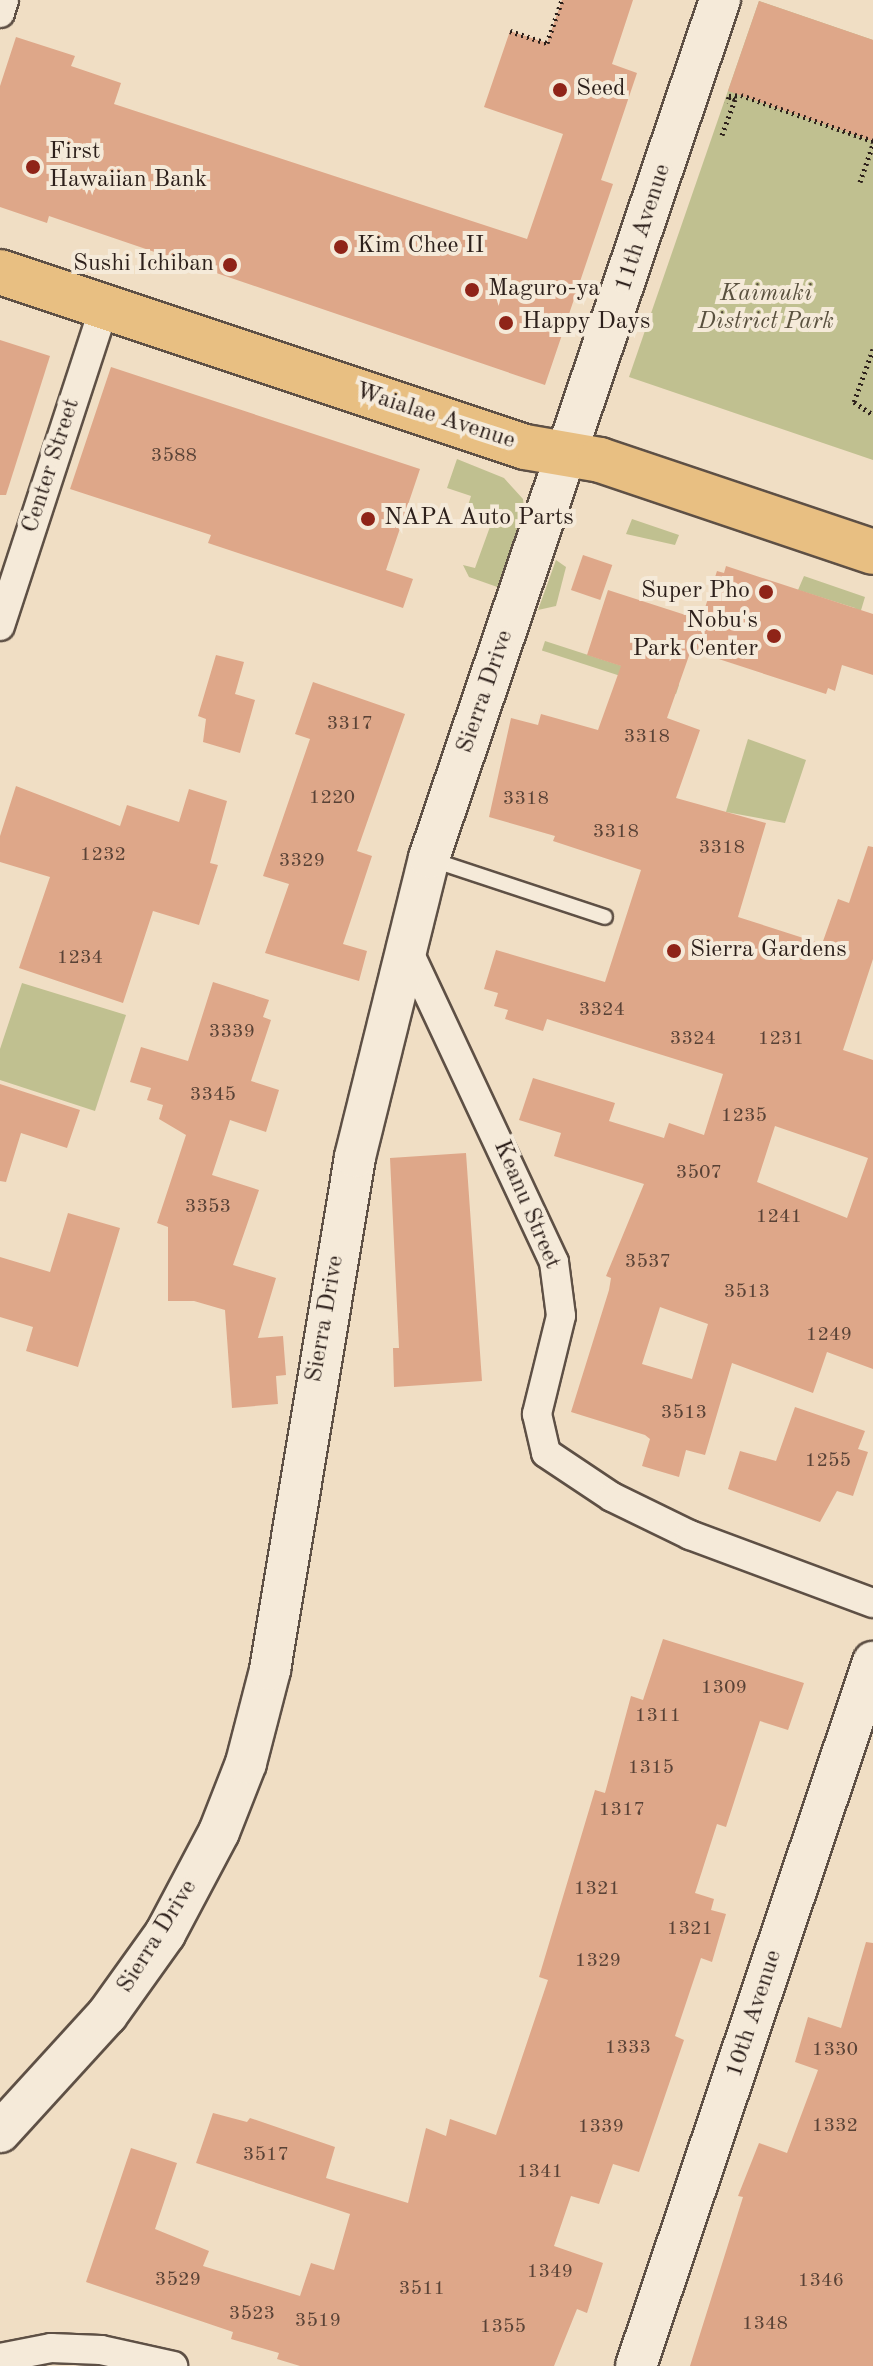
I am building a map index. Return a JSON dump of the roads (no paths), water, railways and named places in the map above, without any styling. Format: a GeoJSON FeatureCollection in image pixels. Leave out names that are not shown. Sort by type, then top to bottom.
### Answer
{"type":"FeatureCollection","features":[{"type":"Feature","properties":{"kind":"main road","name":"Waialae Avenue"},"geometry":{"type":"LineString","coordinates":[[0,272],[525,447],[600,460],[873,552]]}},
{"type":"Feature","properties":{"kind":"street"},"geometry":{"type":"LineString","coordinates":[[0,13],[4,0]]}},
{"type":"Feature","properties":{"kind":"street","name":"11th Avenue"},"geometry":{"type":"LineString","coordinates":[[568,455],[720,0]]}},
{"type":"Feature","properties":{"kind":"street","name":"Center Street"},"geometry":{"type":"LineString","coordinates":[[0,626],[104,307]]}},
{"type":"Feature","properties":{"kind":"street","name":"Sierra Drive"},"geometry":{"type":"LineString","coordinates":[[0,2132],[107,2015],[165,1934],[219,1832],[246,1763],[278,1625],[355,1157],[406,946],[429,858],[568,455]]}},
{"type":"Feature","properties":{"kind":"street","name":"Keanu Street"},"geometry":{"type":"LineString","coordinates":[[406,946],[554,1262],[561,1316],[537,1414],[546,1453],[612,1497],[690,1535],[873,1603]]}},
{"type":"Feature","properties":{"kind":"street","name":"10th Avenue"},"geometry":{"type":"LineString","coordinates":[[636,2366],[873,1662]]}},
{"type":"Feature","properties":{"kind":"street"},"geometry":{"type":"LineString","coordinates":[[0,2358],[51,2348],[101,2350],[173,2366]]}},
{"type":"Feature","properties":{"kind":"lane"},"geometry":{"type":"LineString","coordinates":[[429,858],[605,917]]}},
{"type":"Feature","properties":{"kind":"place","name":"Seed"},"geometry":{"type":"Point","coordinates":[560,90]}},
{"type":"Feature","properties":{"kind":"place","name":"First Hawaiian Bank"},"geometry":{"type":"Point","coordinates":[33,167]}},
{"type":"Feature","properties":{"kind":"place","name":"Kim Chee II"},"geometry":{"type":"Point","coordinates":[341,247]}},
{"type":"Feature","properties":{"kind":"place","name":"Sushi Ichiban"},"geometry":{"type":"Point","coordinates":[230,265]}},
{"type":"Feature","properties":{"kind":"place","name":"Maguro-ya"},"geometry":{"type":"Point","coordinates":[472,290]}},
{"type":"Feature","properties":{"kind":"place","name":"Happy Days"},"geometry":{"type":"Point","coordinates":[506,323]}},
{"type":"Feature","properties":{"kind":"place","name":"NAPA Auto Parts"},"geometry":{"type":"Point","coordinates":[368,519]}},
{"type":"Feature","properties":{"kind":"place","name":"Super Pho"},"geometry":{"type":"Point","coordinates":[766,592]}},
{"type":"Feature","properties":{"kind":"place","name":"Nobu's Park Center"},"geometry":{"type":"Point","coordinates":[774,636]}},
{"type":"Feature","properties":{"kind":"place","name":"Sierra Gardens"},"geometry":{"type":"Point","coordinates":[674,951]}},
{"type":"Feature","properties":{"kind":"park label","name":"Kaimuki District Park"},"geometry":{"type":"Point","coordinates":[766,309]}}]}
